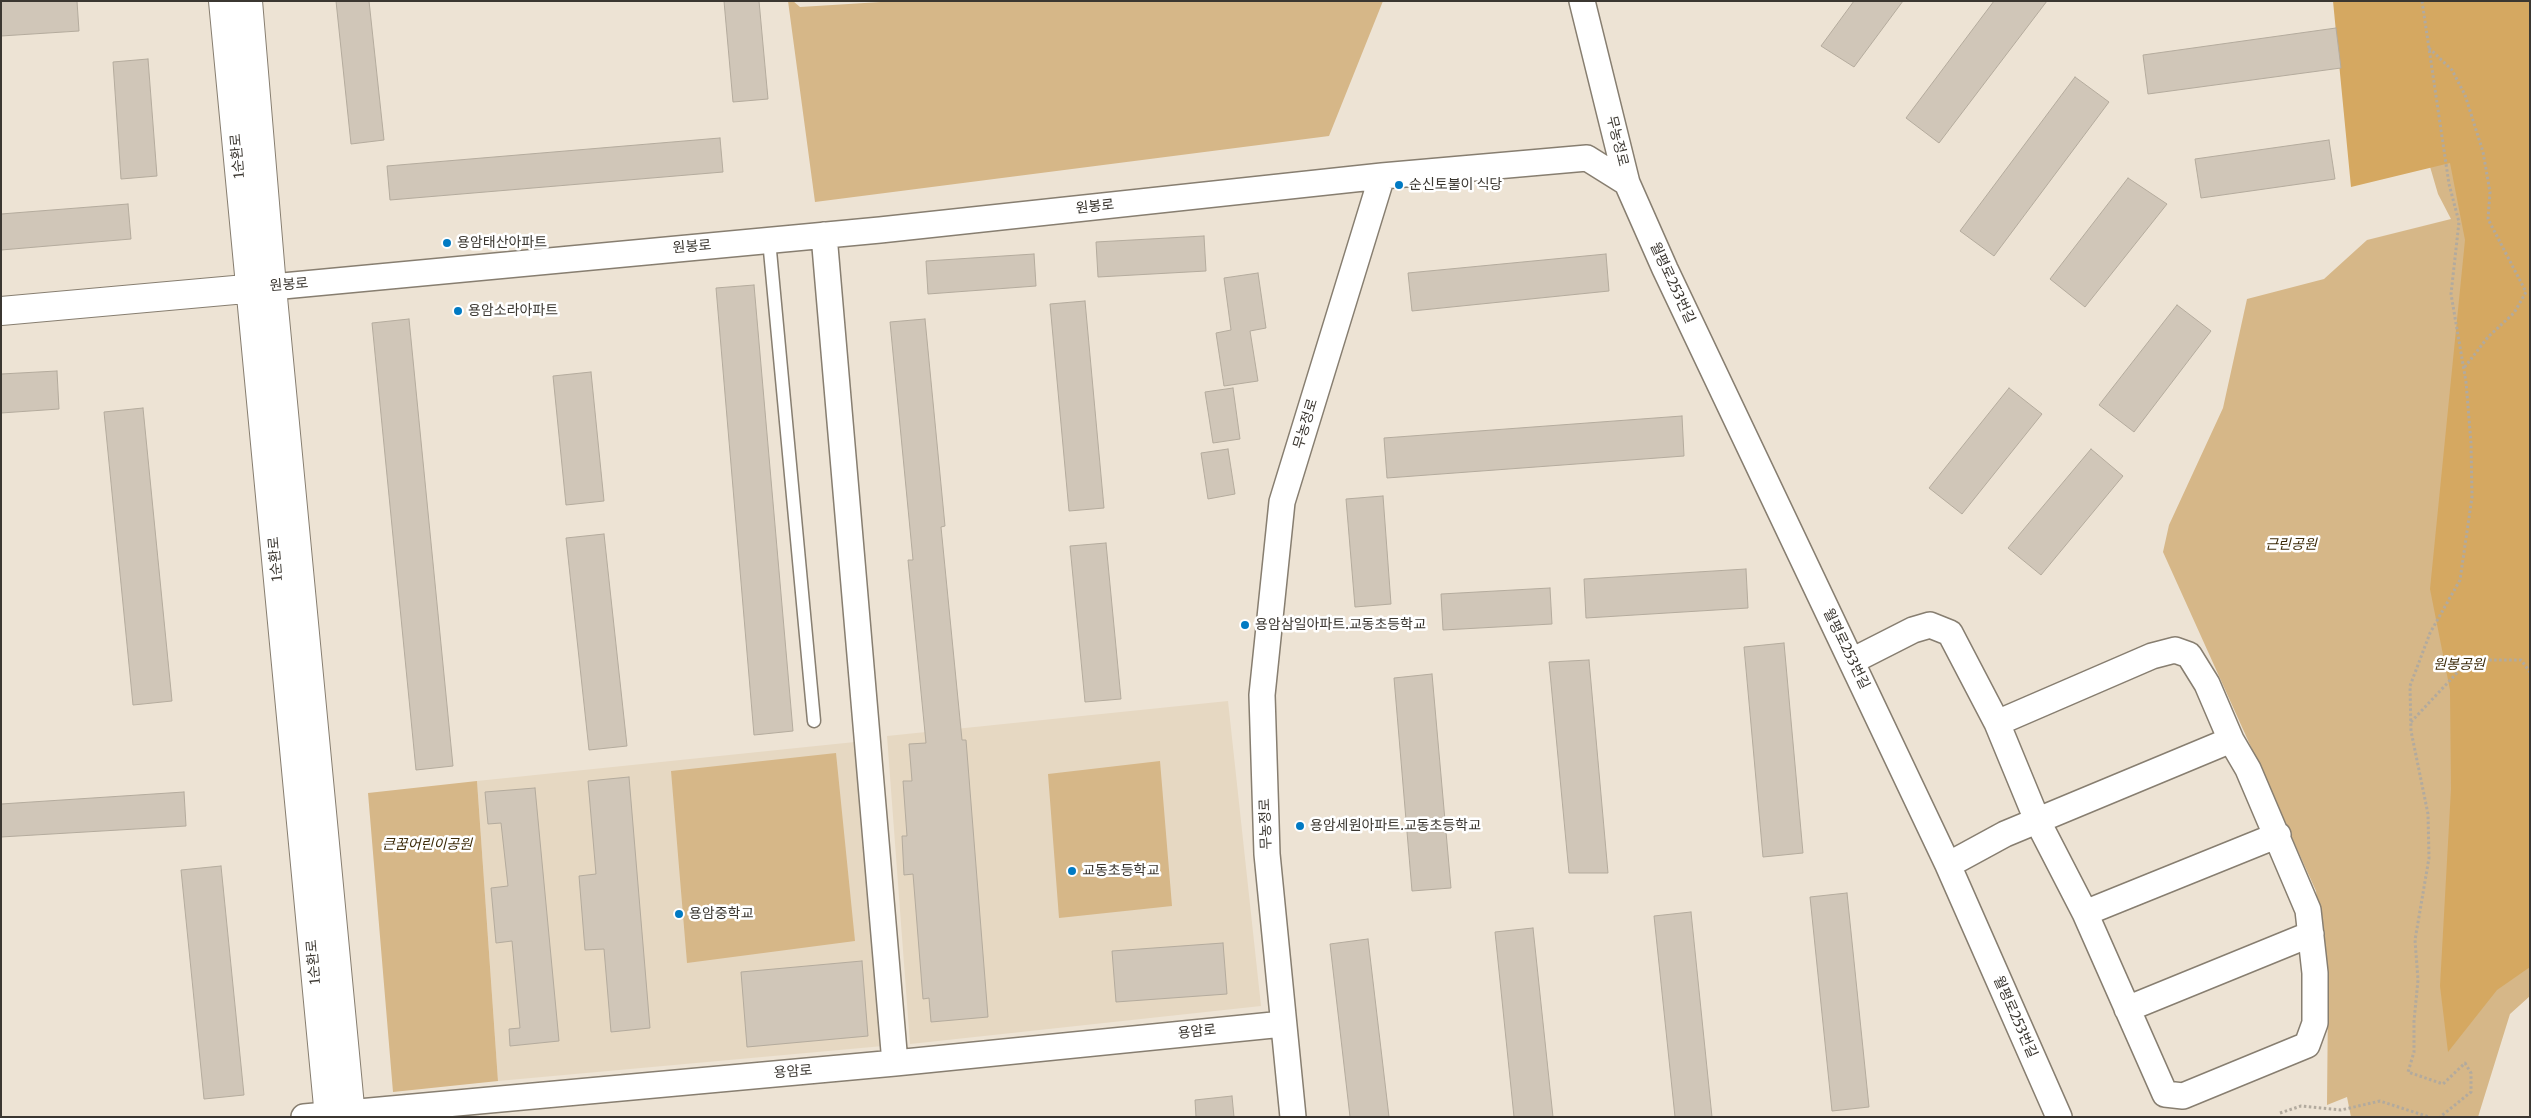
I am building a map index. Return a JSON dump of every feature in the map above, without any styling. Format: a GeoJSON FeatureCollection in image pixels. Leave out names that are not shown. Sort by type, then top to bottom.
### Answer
{"type":"FeatureCollection","features":[{"type":"Feature","properties":{"kind":"street","name":"1순환로"},"geometry":{"type":"LineString","coordinates":[[224,1],[261,288]]}},
{"type":"Feature","properties":{"kind":"street","name":"1순환로"},"geometry":{"type":"LineString","coordinates":[[248,1],[261,288],[332,1115]]}},
{"type":"Feature","properties":{"kind":"street","name":"무농정로"},"geometry":{"type":"LineString","coordinates":[[1582,1],[1627,183]]}},
{"type":"Feature","properties":{"kind":"street","name":"무농정로"},"geometry":{"type":"LineString","coordinates":[[1293,1117],[1267,854],[1262,695],[1282,502],[1382,176],[1587,158],[1627,183]]}},
{"type":"Feature","properties":{"kind":"street","name":"원봉로"},"geometry":{"type":"LineString","coordinates":[[1,311],[824,235],[1382,176]]}},
{"type":"Feature","properties":{"kind":"street","name":"월평로253번길"},"geometry":{"type":"LineString","coordinates":[[1627,183],[1665,270],[1948,865],[2059,1117]]}},
{"type":"Feature","properties":{"kind":"street"},"geometry":{"type":"LineString","coordinates":[[824,235],[896,1063]]}},
{"type":"Feature","properties":{"kind":"street"},"geometry":{"type":"LineString","coordinates":[[1852,661],[1913,630],[1930,625],[1950,633],[1997,723],[2037,820],[2085,913],[2165,1094],[2183,1096],[2306,1045],[2315,1023],[2315,973],[2308,910],[2278,835],[2248,769],[2231,740],[2207,684],[2189,655],[2175,650],[2152,656],[1997,723]]}},
{"type":"Feature","properties":{"kind":"street"},"geometry":{"type":"LineString","coordinates":[[1948,865],[2005,834],[2231,740]]}},
{"type":"Feature","properties":{"kind":"street"},"geometry":{"type":"LineString","coordinates":[[2085,913],[2278,835]]}},
{"type":"Feature","properties":{"kind":"street"},"geometry":{"type":"LineString","coordinates":[[2127,1009],[2310,934]]}},
{"type":"Feature","properties":{"kind":"street","name":"용암로"},"geometry":{"type":"LineString","coordinates":[[332,1115],[896,1063],[1283,1024]]}},
{"type":"Feature","properties":{"kind":"lane"},"geometry":{"type":"LineString","coordinates":[[769,240],[814,721]]}},
{"type":"Feature","properties":{"kind":"path"},"geometry":{"type":"LineString","coordinates":[[2422,1],[2449,184],[2458,222],[2451,294],[2464,369],[2471,443],[2472,497],[2460,580],[2430,633],[2410,686],[2410,722],[2428,814],[2429,858],[2415,940],[2418,980],[2414,1021],[2414,1052],[2408,1072],[2443,1084],[2464,1063],[2471,1073],[2471,1092],[2440,1117]]}},
{"type":"Feature","properties":{"kind":"path"},"geometry":{"type":"LineString","coordinates":[[2428,48],[2452,70],[2465,95],[2483,152],[2490,192],[2488,219],[2526,292],[2514,313],[2488,337],[2464,369]]}},
{"type":"Feature","properties":{"kind":"path"},"geometry":{"type":"LineString","coordinates":[[2410,722],[2469,660],[2521,660],[2530,672]]}},
{"type":"Feature","properties":{"kind":"path"},"geometry":{"type":"LineString","coordinates":[[2280,1112],[2301,1106],[2342,1110],[2380,1101],[2430,1117]]}},
{"type":"Feature","properties":{"kind":"shaded area","name":"교동초등학교"},"geometry":{"type":"Polygon","coordinates":[[[1228,701],[1261,1006],[910,1044],[887,736],[1228,701]]]}},
{"type":"Feature","properties":{"kind":"shaded area","name":"용암중학교"},"geometry":{"type":"Polygon","coordinates":[[[855,742],[883,1046],[498,1081],[477,781],[855,742]]]}},
{"type":"Feature","properties":{"kind":"green space"},"geometry":{"type":"Polygon","coordinates":[[[788,1],[793,1],[800,7],[897,1],[1383,1],[1329,136],[815,202],[788,1]]]}},
{"type":"Feature","properties":{"kind":"green space","name":"원봉공원"},"geometry":{"type":"Polygon","coordinates":[[[2333,1],[2530,1],[2530,967],[2497,990],[2448,1052],[2440,986],[2451,789],[2450,690],[2430,589],[2465,240],[2450,163],[2351,187],[2333,1]]]}},
{"type":"Feature","properties":{"kind":"green space","name":"근린공원"},"geometry":{"type":"Polygon","coordinates":[[[2530,1],[2530,996],[2510,1014],[2478,1117],[2351,1117],[2347,1097],[2327,1105],[2328,999],[2316,891],[2163,552],[2169,525],[2223,408],[2247,299],[2324,279],[2367,240],[2451,219],[2438,194],[2419,129],[2530,1]]]}},
{"type":"Feature","properties":{"kind":"green space"},"geometry":{"type":"Polygon","coordinates":[[[836,753],[855,941],[687,963],[671,771],[836,753]]]}},
{"type":"Feature","properties":{"kind":"green space"},"geometry":{"type":"Polygon","coordinates":[[[1160,761],[1172,906],[1059,918],[1048,774],[1160,761]]]}},
{"type":"Feature","properties":{"kind":"green space","name":"큰꿈어린이공원"},"geometry":{"type":"Polygon","coordinates":[[[477,781],[498,1081],[393,1092],[368,793],[477,781]]]}},
{"type":"Feature","properties":{"kind":"building"},"geometry":{"type":"Polygon","coordinates":[[[1,1],[77,1],[79,31],[1,36],[1,1]]]}},
{"type":"Feature","properties":{"kind":"building"},"geometry":{"type":"Polygon","coordinates":[[[336,1],[369,1],[384,140],[351,144],[336,1]]]}},
{"type":"Feature","properties":{"kind":"building"},"geometry":{"type":"Polygon","coordinates":[[[724,1],[759,1],[768,99],[733,102],[724,1]]]}},
{"type":"Feature","properties":{"kind":"building"},"geometry":{"type":"Polygon","coordinates":[[[1854,1],[1903,1],[1854,67],[1821,46],[1854,1]]]}},
{"type":"Feature","properties":{"kind":"building"},"geometry":{"type":"Polygon","coordinates":[[[1994,1],[2047,1],[1939,143],[1906,118],[1994,1]]]}},
{"type":"Feature","properties":{"kind":"building"},"geometry":{"type":"Polygon","coordinates":[[[2336,28],[2341,68],[2148,94],[2143,55],[2336,28]]]}},
{"type":"Feature","properties":{"kind":"building"},"geometry":{"type":"Polygon","coordinates":[[[148,59],[157,176],[121,179],[113,62],[148,59]]]}},
{"type":"Feature","properties":{"kind":"building"},"geometry":{"type":"Polygon","coordinates":[[[2075,77],[2109,102],[1994,256],[1960,231],[2075,77]]]}},
{"type":"Feature","properties":{"kind":"building"},"geometry":{"type":"Polygon","coordinates":[[[720,138],[723,172],[390,200],[387,166],[720,138]]]}},
{"type":"Feature","properties":{"kind":"building"},"geometry":{"type":"Polygon","coordinates":[[[2329,140],[2335,179],[2201,198],[2195,159],[2329,140]]]}},
{"type":"Feature","properties":{"kind":"building"},"geometry":{"type":"Polygon","coordinates":[[[2128,178],[2167,204],[2085,307],[2050,279],[2128,178]]]}},
{"type":"Feature","properties":{"kind":"building"},"geometry":{"type":"Polygon","coordinates":[[[128,204],[131,239],[1,250],[1,214],[128,204]]]}},
{"type":"Feature","properties":{"kind":"building"},"geometry":{"type":"Polygon","coordinates":[[[1204,236],[1206,271],[1098,277],[1096,242],[1204,236]]]}},
{"type":"Feature","properties":{"kind":"building"},"geometry":{"type":"Polygon","coordinates":[[[1034,254],[1036,286],[928,294],[926,261],[1034,254]]]}},
{"type":"Feature","properties":{"kind":"building"},"geometry":{"type":"Polygon","coordinates":[[[1606,254],[1609,291],[1412,311],[1408,273],[1606,254]]]}},
{"type":"Feature","properties":{"kind":"building"},"geometry":{"type":"Polygon","coordinates":[[[1258,273],[1266,328],[1250,331],[1258,381],[1224,386],[1216,333],[1231,330],[1224,278],[1258,273]]]}},
{"type":"Feature","properties":{"kind":"building"},"geometry":{"type":"Polygon","coordinates":[[[754,285],[793,731],[754,735],[716,288],[754,285]]]}},
{"type":"Feature","properties":{"kind":"building"},"geometry":{"type":"Polygon","coordinates":[[[1085,301],[1104,508],[1069,511],[1050,304],[1085,301]]]}},
{"type":"Feature","properties":{"kind":"building"},"geometry":{"type":"Polygon","coordinates":[[[2177,305],[2211,331],[2134,432],[2099,405],[2177,305]]]}},
{"type":"Feature","properties":{"kind":"building"},"geometry":{"type":"Polygon","coordinates":[[[409,319],[453,766],[416,770],[372,323],[409,319]]]}},
{"type":"Feature","properties":{"kind":"building"},"geometry":{"type":"Polygon","coordinates":[[[925,319],[945,526],[941,527],[962,740],[966,740],[988,1017],[931,1022],[929,998],[923,999],[913,874],[904,875],[902,836],[907,836],[903,781],[912,781],[909,744],[926,743],[908,560],[913,560],[890,322],[925,319]]]}},
{"type":"Feature","properties":{"kind":"building"},"geometry":{"type":"Polygon","coordinates":[[[57,371],[59,409],[1,413],[1,374],[57,371]]]}},
{"type":"Feature","properties":{"kind":"building"},"geometry":{"type":"Polygon","coordinates":[[[591,372],[604,501],[566,505],[553,376],[591,372]]]}},
{"type":"Feature","properties":{"kind":"building"},"geometry":{"type":"Polygon","coordinates":[[[1233,388],[1240,439],[1213,443],[1205,392],[1233,388]]]}},
{"type":"Feature","properties":{"kind":"building"},"geometry":{"type":"Polygon","coordinates":[[[2009,388],[2042,414],[1962,514],[1929,488],[2009,388]]]}},
{"type":"Feature","properties":{"kind":"building"},"geometry":{"type":"Polygon","coordinates":[[[143,408],[172,701],[133,705],[104,412],[143,408]]]}},
{"type":"Feature","properties":{"kind":"building"},"geometry":{"type":"Polygon","coordinates":[[[1682,416],[1684,456],[1387,478],[1384,438],[1682,416]]]}},
{"type":"Feature","properties":{"kind":"building"},"geometry":{"type":"Polygon","coordinates":[[[1228,449],[1235,494],[1208,499],[1201,453],[1228,449]]]}},
{"type":"Feature","properties":{"kind":"building"},"geometry":{"type":"Polygon","coordinates":[[[2091,449],[2123,476],[2041,575],[2008,548],[2091,449]]]}},
{"type":"Feature","properties":{"kind":"building"},"geometry":{"type":"Polygon","coordinates":[[[1383,496],[1391,604],[1355,607],[1346,499],[1383,496]]]}},
{"type":"Feature","properties":{"kind":"building"},"geometry":{"type":"Polygon","coordinates":[[[604,534],[627,746],[589,750],[566,538],[604,534]]]}},
{"type":"Feature","properties":{"kind":"building"},"geometry":{"type":"Polygon","coordinates":[[[1106,543],[1121,699],[1085,702],[1070,546],[1106,543]]]}},
{"type":"Feature","properties":{"kind":"building"},"geometry":{"type":"Polygon","coordinates":[[[1746,569],[1748,608],[1586,618],[1584,579],[1746,569]]]}},
{"type":"Feature","properties":{"kind":"building"},"geometry":{"type":"Polygon","coordinates":[[[1550,588],[1552,624],[1443,630],[1441,594],[1550,588]]]}},
{"type":"Feature","properties":{"kind":"building"},"geometry":{"type":"Polygon","coordinates":[[[1784,643],[1803,853],[1763,857],[1744,647],[1784,643]]]}},
{"type":"Feature","properties":{"kind":"building"},"geometry":{"type":"Polygon","coordinates":[[[1589,660],[1608,873],[1569,873],[1549,662],[1589,660]]]}},
{"type":"Feature","properties":{"kind":"building"},"geometry":{"type":"Polygon","coordinates":[[[1432,674],[1451,888],[1412,891],[1394,678],[1432,674]]]}},
{"type":"Feature","properties":{"kind":"building"},"geometry":{"type":"Polygon","coordinates":[[[629,777],[650,1028],[611,1032],[604,949],[585,950],[579,876],[596,874],[588,781],[629,777]]]}},
{"type":"Feature","properties":{"kind":"building"},"geometry":{"type":"Polygon","coordinates":[[[535,788],[559,1041],[510,1046],[509,1029],[520,1028],[512,941],[496,943],[491,888],[508,886],[501,823],[488,824],[485,792],[535,788]]]}},
{"type":"Feature","properties":{"kind":"building"},"geometry":{"type":"Polygon","coordinates":[[[184,792],[186,826],[1,837],[1,804],[184,792]]]}},
{"type":"Feature","properties":{"kind":"building"},"geometry":{"type":"Polygon","coordinates":[[[221,866],[244,1095],[204,1099],[181,870],[221,866]]]}},
{"type":"Feature","properties":{"kind":"building"},"geometry":{"type":"Polygon","coordinates":[[[1847,893],[1869,1107],[1832,1111],[1810,897],[1847,893]]]}},
{"type":"Feature","properties":{"kind":"building"},"geometry":{"type":"Polygon","coordinates":[[[1691,912],[1712,1117],[1675,1117],[1654,916],[1691,912]]]}},
{"type":"Feature","properties":{"kind":"building"},"geometry":{"type":"Polygon","coordinates":[[[1533,928],[1553,1117],[1514,1117],[1495,932],[1533,928]]]}},
{"type":"Feature","properties":{"kind":"building"},"geometry":{"type":"Polygon","coordinates":[[[1368,939],[1389,1117],[1350,1117],[1330,944],[1368,939]]]}},
{"type":"Feature","properties":{"kind":"building"},"geometry":{"type":"Polygon","coordinates":[[[1223,943],[1227,994],[1116,1002],[1112,951],[1223,943]]]}},
{"type":"Feature","properties":{"kind":"building"},"geometry":{"type":"Polygon","coordinates":[[[862,961],[868,1036],[747,1047],[741,972],[862,961]]]}},
{"type":"Feature","properties":{"kind":"building"},"geometry":{"type":"Polygon","coordinates":[[[1232,1096],[1234,1117],[1196,1117],[1195,1100],[1232,1096]]]}},
{"type":"Feature","properties":{"kind":"place","name":"순신토불이 식당"},"geometry":{"type":"Point","coordinates":[1399,185]}},
{"type":"Feature","properties":{"kind":"place","name":"용암태산아파트"},"geometry":{"type":"Point","coordinates":[447,243]}},
{"type":"Feature","properties":{"kind":"place","name":"용암소라아파트"},"geometry":{"type":"Point","coordinates":[458,311]}},
{"type":"Feature","properties":{"kind":"place","name":"용암삼일아파트.교동초등학교"},"geometry":{"type":"Point","coordinates":[1245,625]}},
{"type":"Feature","properties":{"kind":"place","name":"용암세원아파트.교동초등학교"},"geometry":{"type":"Point","coordinates":[1300,826]}},
{"type":"Feature","properties":{"kind":"place","name":"교동초등학교"},"geometry":{"type":"Point","coordinates":[1072,871]}},
{"type":"Feature","properties":{"kind":"place","name":"용암중학교"},"geometry":{"type":"Point","coordinates":[679,914]}}]}
